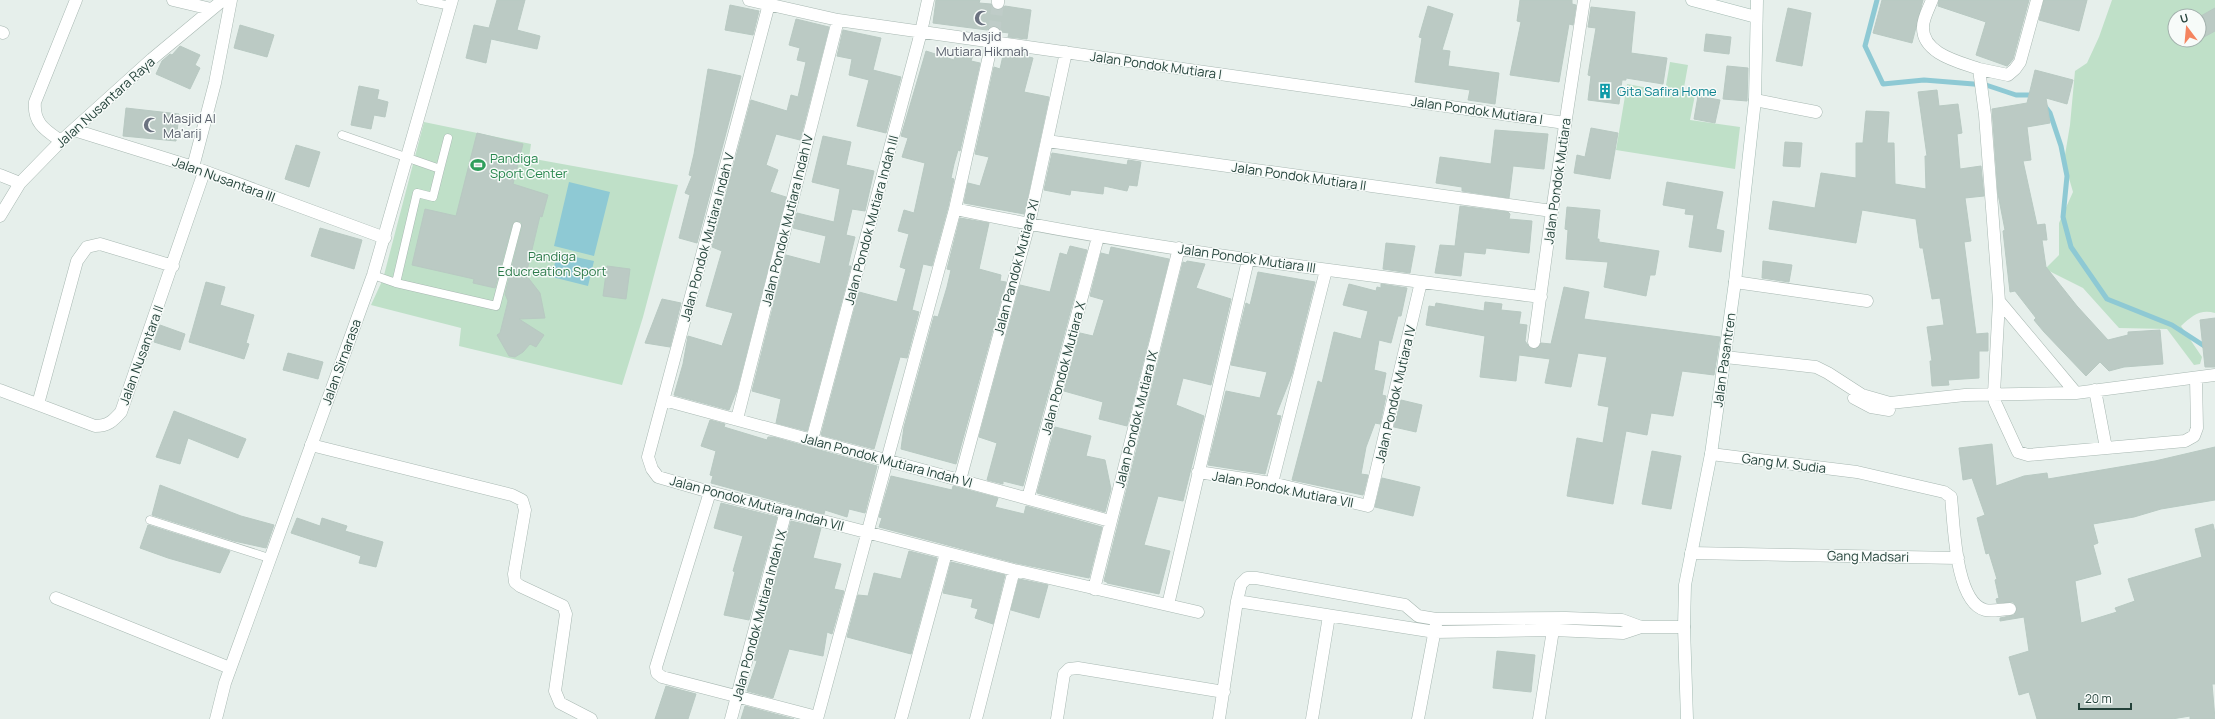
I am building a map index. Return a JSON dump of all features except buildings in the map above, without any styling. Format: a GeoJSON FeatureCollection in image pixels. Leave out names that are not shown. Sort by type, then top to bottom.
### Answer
{"type":"FeatureCollection","features":[{"type":"Feature","properties":{"kind":"street"},"geometry":{"type":"LineString","coordinates":[[61,141],[40,126],[34,111],[35,102],[76,0]]}},
{"type":"Feature","properties":{"kind":"street"},"geometry":{"type":"LineString","coordinates":[[173,0],[211,9]]}},
{"type":"Feature","properties":{"kind":"street","name":"Jalan Nusantara Raya"},"geometry":{"type":"LineString","coordinates":[[0,216],[20,183],[61,141],[223,0]]}},
{"type":"Feature","properties":{"kind":"street"},"geometry":{"type":"LineString","coordinates":[[193,167],[215,83],[231,0]]}},
{"type":"Feature","properties":{"kind":"street","name":"Jalan Pondok Mutiara I"},"geometry":{"type":"LineString","coordinates":[[749,0],[838,20],[921,32],[994,37],[1066,52],[1565,123]]}},
{"type":"Feature","properties":{"kind":"street","name":"Jalan Pondok Mutiara Indah III"},"geometry":{"type":"LineString","coordinates":[[812,440],[921,32],[928,0]]}},
{"type":"Feature","properties":{"kind":"street","name":"Jalan Pondok Mutiara"},"geometry":{"type":"LineString","coordinates":[[1534,342],[1584,0]]}},
{"type":"Feature","properties":{"kind":"street"},"geometry":{"type":"LineString","coordinates":[[1692,0],[1756,17]]}},
{"type":"Feature","properties":{"kind":"street","name":"Jalan Pasantren"},"geometry":{"type":"LineString","coordinates":[[1687,719],[1684,627],[1685,585],[1711,454],[1735,282],[1755,100],[1757,0]]}},
{"type":"Feature","properties":{"kind":"street"},"geometry":{"type":"LineString","coordinates":[[1932,0],[1923,26],[1925,39],[1942,55],[1979,69],[2008,75],[2020,62],[2038,0]]}},
{"type":"Feature","properties":{"kind":"street","name":"Jalan Sirnarasa"},"geometry":{"type":"LineString","coordinates":[[216,719],[230,668],[373,275],[385,238],[406,158],[452,3]]}},
{"type":"Feature","properties":{"kind":"street","name":"Jalan Pondok Mutiara Indah V"},"geometry":{"type":"LineString","coordinates":[[652,469],[648,457],[769,4]]}},
{"type":"Feature","properties":{"kind":"street","name":"Jalan Pondok Mutiara Indah IV"},"geometry":{"type":"LineString","coordinates":[[736,419],[838,20]]}},
{"type":"Feature","properties":{"kind":"street"},"geometry":{"type":"LineString","coordinates":[[710,492],[656,667],[657,673],[662,677],[817,718],[955,209],[994,37]]}},
{"type":"Feature","properties":{"kind":"street","name":"Jalan Pandok Mutiara XI"},"geometry":{"type":"LineString","coordinates":[[960,480],[1029,224],[1066,52]]}},
{"type":"Feature","properties":{"kind":"street"},"geometry":{"type":"LineString","coordinates":[[1979,69],[1985,115],[1999,301],[1994,397],[2018,452],[2028,455],[2185,441],[2194,436],[2197,428],[2196,378]]}},
{"type":"Feature","properties":{"kind":"street"},"geometry":{"type":"LineString","coordinates":[[1755,100],[1816,112]]}},
{"type":"Feature","properties":{"kind":"street","name":"Jalan Nusantara III"},"geometry":{"type":"LineString","coordinates":[[74,130],[193,167],[385,238]]}},
{"type":"Feature","properties":{"kind":"street","name":"Jalan Pondok Mutiara II"},"geometry":{"type":"LineString","coordinates":[[1047,141],[1552,211]]}},
{"type":"Feature","properties":{"kind":"street","name":"Jalan Nusantara II"},"geometry":{"type":"LineString","coordinates":[[0,390],[95,426],[104,426],[111,423],[121,412],[173,266],[204,172]]}},
{"type":"Feature","properties":{"kind":"street"},"geometry":{"type":"LineString","coordinates":[[0,174],[20,183]]}},
{"type":"Feature","properties":{"kind":"street","name":"Jalan Pondok Mutiara III"},"geometry":{"type":"LineString","coordinates":[[955,209],[1098,237],[1179,248],[1248,260],[1541,297]]}},
{"type":"Feature","properties":{"kind":"street","name":"Jalan Pondok Mutiara X"},"geometry":{"type":"LineString","coordinates":[[1028,498],[1098,237]]}},
{"type":"Feature","properties":{"kind":"street"},"geometry":{"type":"LineString","coordinates":[[38,404],[77,261],[87,247],[100,244],[173,266]]}},
{"type":"Feature","properties":{"kind":"street","name":"Jalan Pondok Mutiara IX"},"geometry":{"type":"LineString","coordinates":[[1094,589],[1179,248]]}},
{"type":"Feature","properties":{"kind":"street"},"geometry":{"type":"LineString","coordinates":[[1168,605],[1248,260]]}},
{"type":"Feature","properties":{"kind":"street"},"geometry":{"type":"LineString","coordinates":[[1272,483],[1326,270]]}},
{"type":"Feature","properties":{"kind":"street","name":"Jalan Pondok Mutiara IV"},"geometry":{"type":"LineString","coordinates":[[1368,506],[1421,282]]}},
{"type":"Feature","properties":{"kind":"street"},"geometry":{"type":"LineString","coordinates":[[1735,282],[1867,301]]}},
{"type":"Feature","properties":{"kind":"street"},"geometry":{"type":"LineString","coordinates":[[1999,301],[2076,393]]}},
{"type":"Feature","properties":{"kind":"street"},"geometry":{"type":"LineString","coordinates":[[1724,361],[1816,367],[1862,395],[1890,403],[2076,393],[2215,375]]}},
{"type":"Feature","properties":{"kind":"street"},"geometry":{"type":"LineString","coordinates":[[2095,390],[2106,448]]}},
{"type":"Feature","properties":{"kind":"street","name":"Jalan Pondok Mutiara Indah VI"},"geometry":{"type":"LineString","coordinates":[[664,400],[1110,521]]}},
{"type":"Feature","properties":{"kind":"street"},"geometry":{"type":"LineString","coordinates":[[311,444],[512,495],[522,500],[526,510],[514,574],[515,582],[520,586],[563,606],[566,614],[555,691],[560,704],[591,719]]}},
{"type":"Feature","properties":{"kind":"street","name":"Gang M. Sudia"},"geometry":{"type":"LineString","coordinates":[[1711,454],[1857,472],[1944,492],[1951,497],[1958,558]]}},
{"type":"Feature","properties":{"kind":"street","name":"Jalan Pondok Mutiara Indah VII"},"geometry":{"type":"LineString","coordinates":[[652,469],[658,477],[866,533],[1014,570],[1198,612]]}},
{"type":"Feature","properties":{"kind":"street","name":"Jalan Pondok Mutiara VII"},"geometry":{"type":"LineString","coordinates":[[1198,472],[1272,483],[1368,506]]}},
{"type":"Feature","properties":{"kind":"street","name":"Jalan Pondok Mutiara Indah IX"},"geometry":{"type":"LineString","coordinates":[[731,719],[786,511]]}},
{"type":"Feature","properties":{"kind":"street"},"geometry":{"type":"LineString","coordinates":[[901,719],[946,553]]}},
{"type":"Feature","properties":{"kind":"street","name":"Gang Madsari"},"geometry":{"type":"LineString","coordinates":[[1691,553],[1958,558]]}},
{"type":"Feature","properties":{"kind":"street"},"geometry":{"type":"LineString","coordinates":[[1958,558],[1964,589],[1972,602],[1986,610],[2010,608]]}},
{"type":"Feature","properties":{"kind":"street"},"geometry":{"type":"LineString","coordinates":[[976,719],[1014,570]]}},
{"type":"Feature","properties":{"kind":"street"},"geometry":{"type":"LineString","coordinates":[[1219,719],[1241,584],[1247,578],[1256,578],[1405,605],[1418,616],[1436,618],[1566,618],[1622,620],[1641,627]]}},
{"type":"Feature","properties":{"kind":"street"},"geometry":{"type":"LineString","coordinates":[[56,598],[230,668]]}},
{"type":"Feature","properties":{"kind":"street"},"geometry":{"type":"LineString","coordinates":[[1238,601],[1435,632],[1559,631],[1623,633],[1641,627],[1684,627]]}},
{"type":"Feature","properties":{"kind":"street"},"geometry":{"type":"LineString","coordinates":[[1312,719],[1329,616]]}},
{"type":"Feature","properties":{"kind":"street"},"geometry":{"type":"LineString","coordinates":[[1418,719],[1435,632],[1436,618]]}},
{"type":"Feature","properties":{"kind":"street"},"geometry":{"type":"LineString","coordinates":[[1539,719],[1559,631],[1566,618]]}},
{"type":"Feature","properties":{"kind":"street"},"geometry":{"type":"LineString","coordinates":[[1057,719],[1064,674],[1069,669],[1078,668],[1224,692]]}},
{"type":"Feature","properties":{"kind":"lane"},"geometry":{"type":"LineString","coordinates":[[421,0],[452,3]]}},
{"type":"Feature","properties":{"kind":"lane"},"geometry":{"type":"LineString","coordinates":[[342,136],[440,169]]}},
{"type":"Feature","properties":{"kind":"lane"},"geometry":{"type":"LineString","coordinates":[[396,283],[417,193],[433,197],[448,138]]}},
{"type":"Feature","properties":{"kind":"lane"},"geometry":{"type":"LineString","coordinates":[[373,275],[396,283],[496,306],[517,226]]}},
{"type":"Feature","properties":{"kind":"lane"},"geometry":{"type":"LineString","coordinates":[[150,520],[269,558]]}},
{"type":"Feature","properties":{"kind":"green space"},"geometry":{"type":"Polygon","coordinates":[[[2112,0],[2215,0],[2215,313],[2205,312],[2196,314],[2181,326],[2202,357],[2200,364],[2194,365],[2167,329],[2119,328],[2083,288],[2045,269],[2059,255],[2059,223],[2073,192],[2064,161],[2070,125],[2075,71],[2087,63],[2099,37],[2112,0]]]}},
{"type":"Feature","properties":{"kind":"green space"},"geometry":{"type":"Polygon","coordinates":[[[1670,62],[1688,65],[1683,93],[1695,95],[1690,120],[1740,127],[1735,169],[1616,150],[1627,84],[1665,91],[1670,62]]]}},
{"type":"Feature","properties":{"kind":"green space","name":"Pandiga Educreation Sport"},"geometry":{"type":"Polygon","coordinates":[[[424,122],[531,144],[529,158],[678,185],[643,317],[622,385],[459,346],[461,328],[371,305],[383,279],[424,122]]]}},
{"type":"Feature","properties":{"kind":"water"},"geometry":{"type":"Polygon","coordinates":[[[569,182],[610,192],[594,256],[554,246],[569,182]]]}},
{"type":"Feature","properties":{"kind":"water"},"geometry":{"type":"Polygon","coordinates":[[[557,253],[594,261],[588,286],[552,277],[557,253]]]}},
{"type":"Feature","properties":{"kind":"waterway"},"geometry":{"type":"LineString","coordinates":[[1877,0],[1865,46],[1883,84],[1924,80],[1986,85],[2016,95],[2034,95]]}},
{"type":"Feature","properties":{"kind":"waterway"},"geometry":{"type":"LineString","coordinates":[[2044,105],[2050,113],[2061,146],[2067,176],[2063,217],[2071,247],[2107,299],[2172,325],[2215,353]]}},
{"type":"Feature","properties":{"kind":"tunnel"},"geometry":{"type":"LineString","coordinates":[[994,33],[998,3]]}},
{"type":"Feature","properties":{"kind":"place","name":"Masjid Mutiara Hikmah"},"geometry":{"type":"Point","coordinates":[982,18]}},
{"type":"Feature","properties":{"kind":"place","name":"Gita Safira Home"},"geometry":{"type":"Point","coordinates":[1605,91]}},
{"type":"Feature","properties":{"kind":"place","name":"Masjid Al Ma'arij"},"geometry":{"type":"Point","coordinates":[151,125]}},
{"type":"Feature","properties":{"kind":"place","name":"Pandiga Sport Center"},"geometry":{"type":"Point","coordinates":[478,165]}}]}
